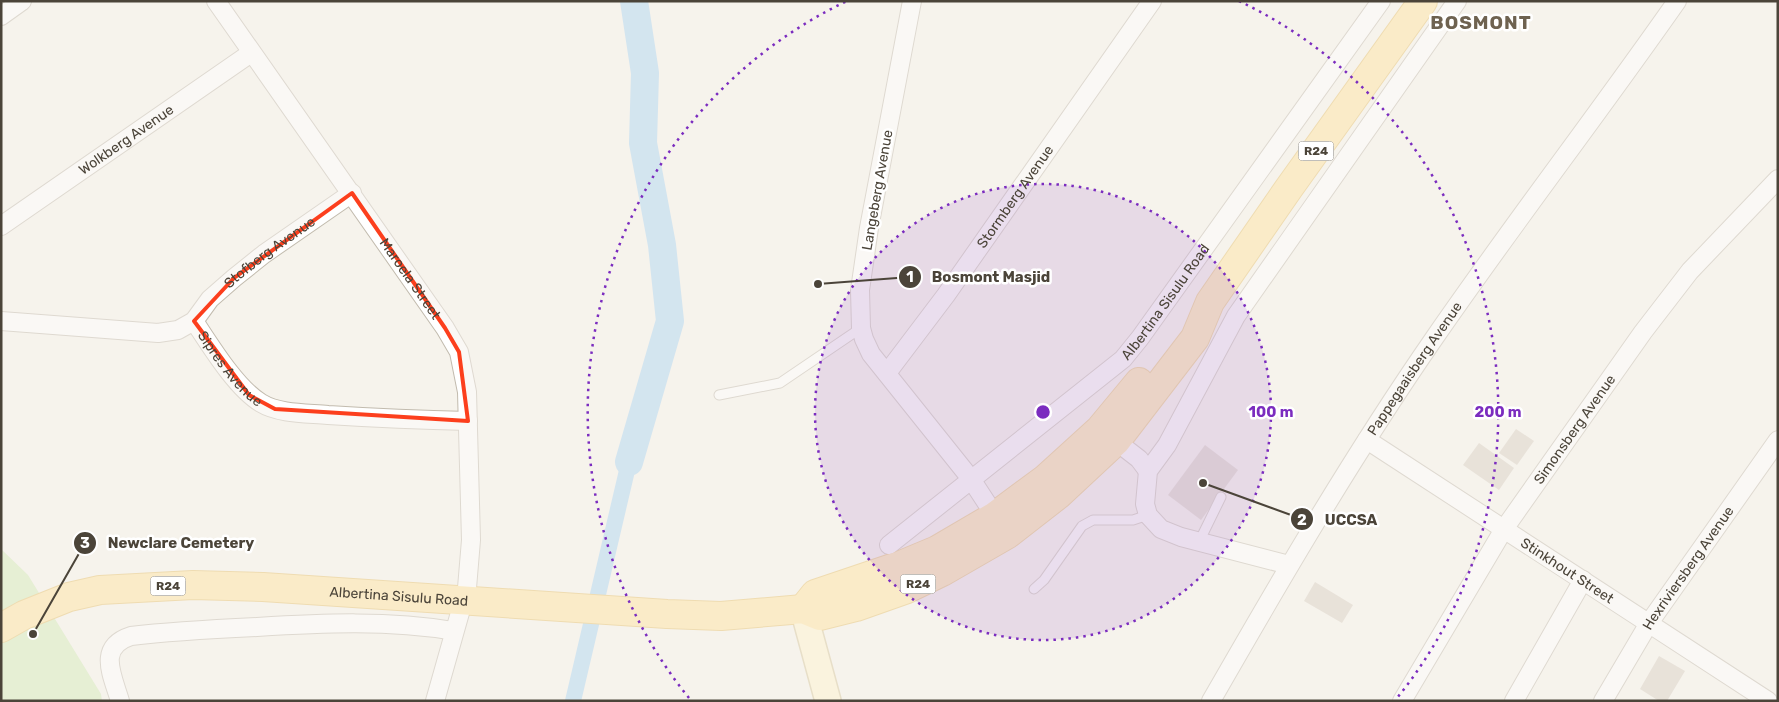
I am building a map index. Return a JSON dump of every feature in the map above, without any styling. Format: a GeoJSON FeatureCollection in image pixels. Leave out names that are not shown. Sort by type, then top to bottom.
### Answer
{"type":"FeatureCollection","features":[{"type":"Feature","properties":{"kind":"main road","name":"R24"},"geometry":{"type":"LineString","coordinates":[[804,609],[815,594],[901,565],[1002,525],[1045,479],[1108,435],[1195,338],[1210,302],[1423,1]]}},
{"type":"Feature","properties":{"kind":"main road","name":"Albertina Sisulu Road"},"geometry":{"type":"LineString","coordinates":[[1,628],[24,615],[69,597],[100,590],[193,585],[263,586],[666,614],[721,616],[804,609]]}},
{"type":"Feature","properties":{"kind":"street"},"geometry":{"type":"LineString","coordinates":[[1,16],[22,1]]}},
{"type":"Feature","properties":{"kind":"street","name":"Maroela Street"},"geometry":{"type":"LineString","coordinates":[[216,1],[352,193],[445,328],[459,352],[467,392],[470,566],[464,601],[435,701]]}},
{"type":"Feature","properties":{"kind":"street","name":"Langeberg Avenue"},"geometry":{"type":"LineString","coordinates":[[887,373],[871,354],[864,339],[861,328],[860,290],[869,228],[912,1]]}},
{"type":"Feature","properties":{"kind":"street","name":"Stormberg Avenue"},"geometry":{"type":"LineString","coordinates":[[887,373],[946,295],[1152,1]]}},
{"type":"Feature","properties":{"kind":"street","name":"Albertina Sisulu Road"},"geometry":{"type":"LineString","coordinates":[[889,545],[1128,353],[1381,1]]}},
{"type":"Feature","properties":{"kind":"street"},"geometry":{"type":"LineString","coordinates":[[1211,701],[1289,565],[1166,532],[1148,515],[1145,504],[1148,471],[1166,445],[1236,316],[1457,1]]}},
{"type":"Feature","properties":{"kind":"street","name":"Pappegaaisberg Avenue"},"geometry":{"type":"LineString","coordinates":[[1289,565],[1367,440],[1434,338],[1560,161],[1678,1]]}},
{"type":"Feature","properties":{"kind":"street","name":"Pappegaaisberg Avenue"},"geometry":{"type":"LineString","coordinates":[[1665,19],[1687,1]]}},
{"type":"Feature","properties":{"kind":"street","name":"Wolkberg Avenue"},"geometry":{"type":"LineString","coordinates":[[1,226],[251,53]]}},
{"type":"Feature","properties":{"kind":"street","name":"Simonsberg Avenue"},"geometry":{"type":"LineString","coordinates":[[1402,701],[1504,529],[1643,332],[1690,271],[1778,179]]}},
{"type":"Feature","properties":{"kind":"street","name":"Stofberg Avenue"},"geometry":{"type":"LineString","coordinates":[[194,321],[210,299],[234,278],[264,254],[352,193]]}},
{"type":"Feature","properties":{"kind":"street","name":"Sipres Avenue"},"geometry":{"type":"LineString","coordinates":[[1,321],[158,333],[178,330],[194,321],[218,357],[249,395],[262,404],[275,409],[347,416],[468,421]]}},
{"type":"Feature","properties":{"kind":"street"},"geometry":{"type":"LineString","coordinates":[[887,373],[970,479],[1002,525]]}},
{"type":"Feature","properties":{"kind":"street"},"geometry":{"type":"LineString","coordinates":[[1108,435],[1139,459],[1148,471]]}},
{"type":"Feature","properties":{"kind":"street","name":"Stinkhout Street"},"geometry":{"type":"LineString","coordinates":[[1367,440],[1768,701]]}},
{"type":"Feature","properties":{"kind":"street","name":"Hexriviersberg Avenue"},"geometry":{"type":"LineString","coordinates":[[1603,701],[1649,623],[1778,440]]}},
{"type":"Feature","properties":{"kind":"street"},"geometry":{"type":"LineString","coordinates":[[1514,701],[1583,580]]}},
{"type":"Feature","properties":{"kind":"street"},"geometry":{"type":"LineString","coordinates":[[804,609],[828,701]]}},
{"type":"Feature","properties":{"kind":"street","name":"Albertina Sisulu Road"},"geometry":{"type":"LineString","coordinates":[[120,701],[110,662],[110,654],[113,647],[122,639],[143,634],[290,625],[377,623],[419,625],[454,631]]}},
{"type":"Feature","properties":{"kind":"lane"},"geometry":{"type":"LineString","coordinates":[[719,396],[780,383],[861,328]]}},
{"type":"Feature","properties":{"kind":"lane"},"geometry":{"type":"LineString","coordinates":[[1199,542],[1221,496]]}},
{"type":"Feature","properties":{"kind":"lane"},"geometry":{"type":"LineString","coordinates":[[1034,589],[1044,580],[1082,526],[1093,520],[1133,520],[1148,515]]}},
{"type":"Feature","properties":{"kind":"highlighted area"},"geometry":{"type":"Polygon","coordinates":[[[352,193],[445,328],[459,352],[468,421],[275,409],[249,395],[194,321],[234,278],[352,193]]]}},
{"type":"Feature","properties":{"kind":"green space"},"geometry":{"type":"Polygon","coordinates":[[[1,549],[28,575],[101,694],[102,701],[1,701],[1,549]]]}},
{"type":"Feature","properties":{"kind":"building"},"geometry":{"type":"Polygon","coordinates":[[[1516,429],[1534,441],[1517,465],[1499,453],[1516,429]]]}},
{"type":"Feature","properties":{"kind":"building"},"geometry":{"type":"Polygon","coordinates":[[[1479,443],[1514,468],[1499,490],[1463,465],[1479,443]]]}},
{"type":"Feature","properties":{"kind":"building"},"geometry":{"type":"Polygon","coordinates":[[[1205,445],[1238,470],[1201,520],[1168,495],[1205,445]]]}},
{"type":"Feature","properties":{"kind":"building"},"geometry":{"type":"Polygon","coordinates":[[[1315,582],[1353,605],[1342,623],[1304,601],[1315,582]]]}},
{"type":"Feature","properties":{"kind":"building"},"geometry":{"type":"Polygon","coordinates":[[[1659,656],[1685,671],[1667,701],[1659,701],[1640,689],[1659,656]]]}},
{"type":"Feature","properties":{"kind":"waterway"},"geometry":{"type":"LineString","coordinates":[[629,462],[670,321],[662,245],[643,143],[645,73],[634,1]]}},
{"type":"Feature","properties":{"kind":"waterway"},"geometry":{"type":"LineString","coordinates":[[573,701],[629,462]]}},
{"type":"Feature","properties":{"kind":"place","name":"Bosmont Masjid"},"geometry":{"type":"Point","coordinates":[818,284]}},
{"type":"Feature","properties":{"kind":"place","name":"UCCSA"},"geometry":{"type":"Point","coordinates":[1203,483]}},
{"type":"Feature","properties":{"kind":"place","name":"Newclare Cemetery"},"geometry":{"type":"Point","coordinates":[33,634]}},
{"type":"Feature","properties":{"kind":"district","name":"BOSMONT"},"geometry":{"type":"Point","coordinates":[1481,22]}}]}
